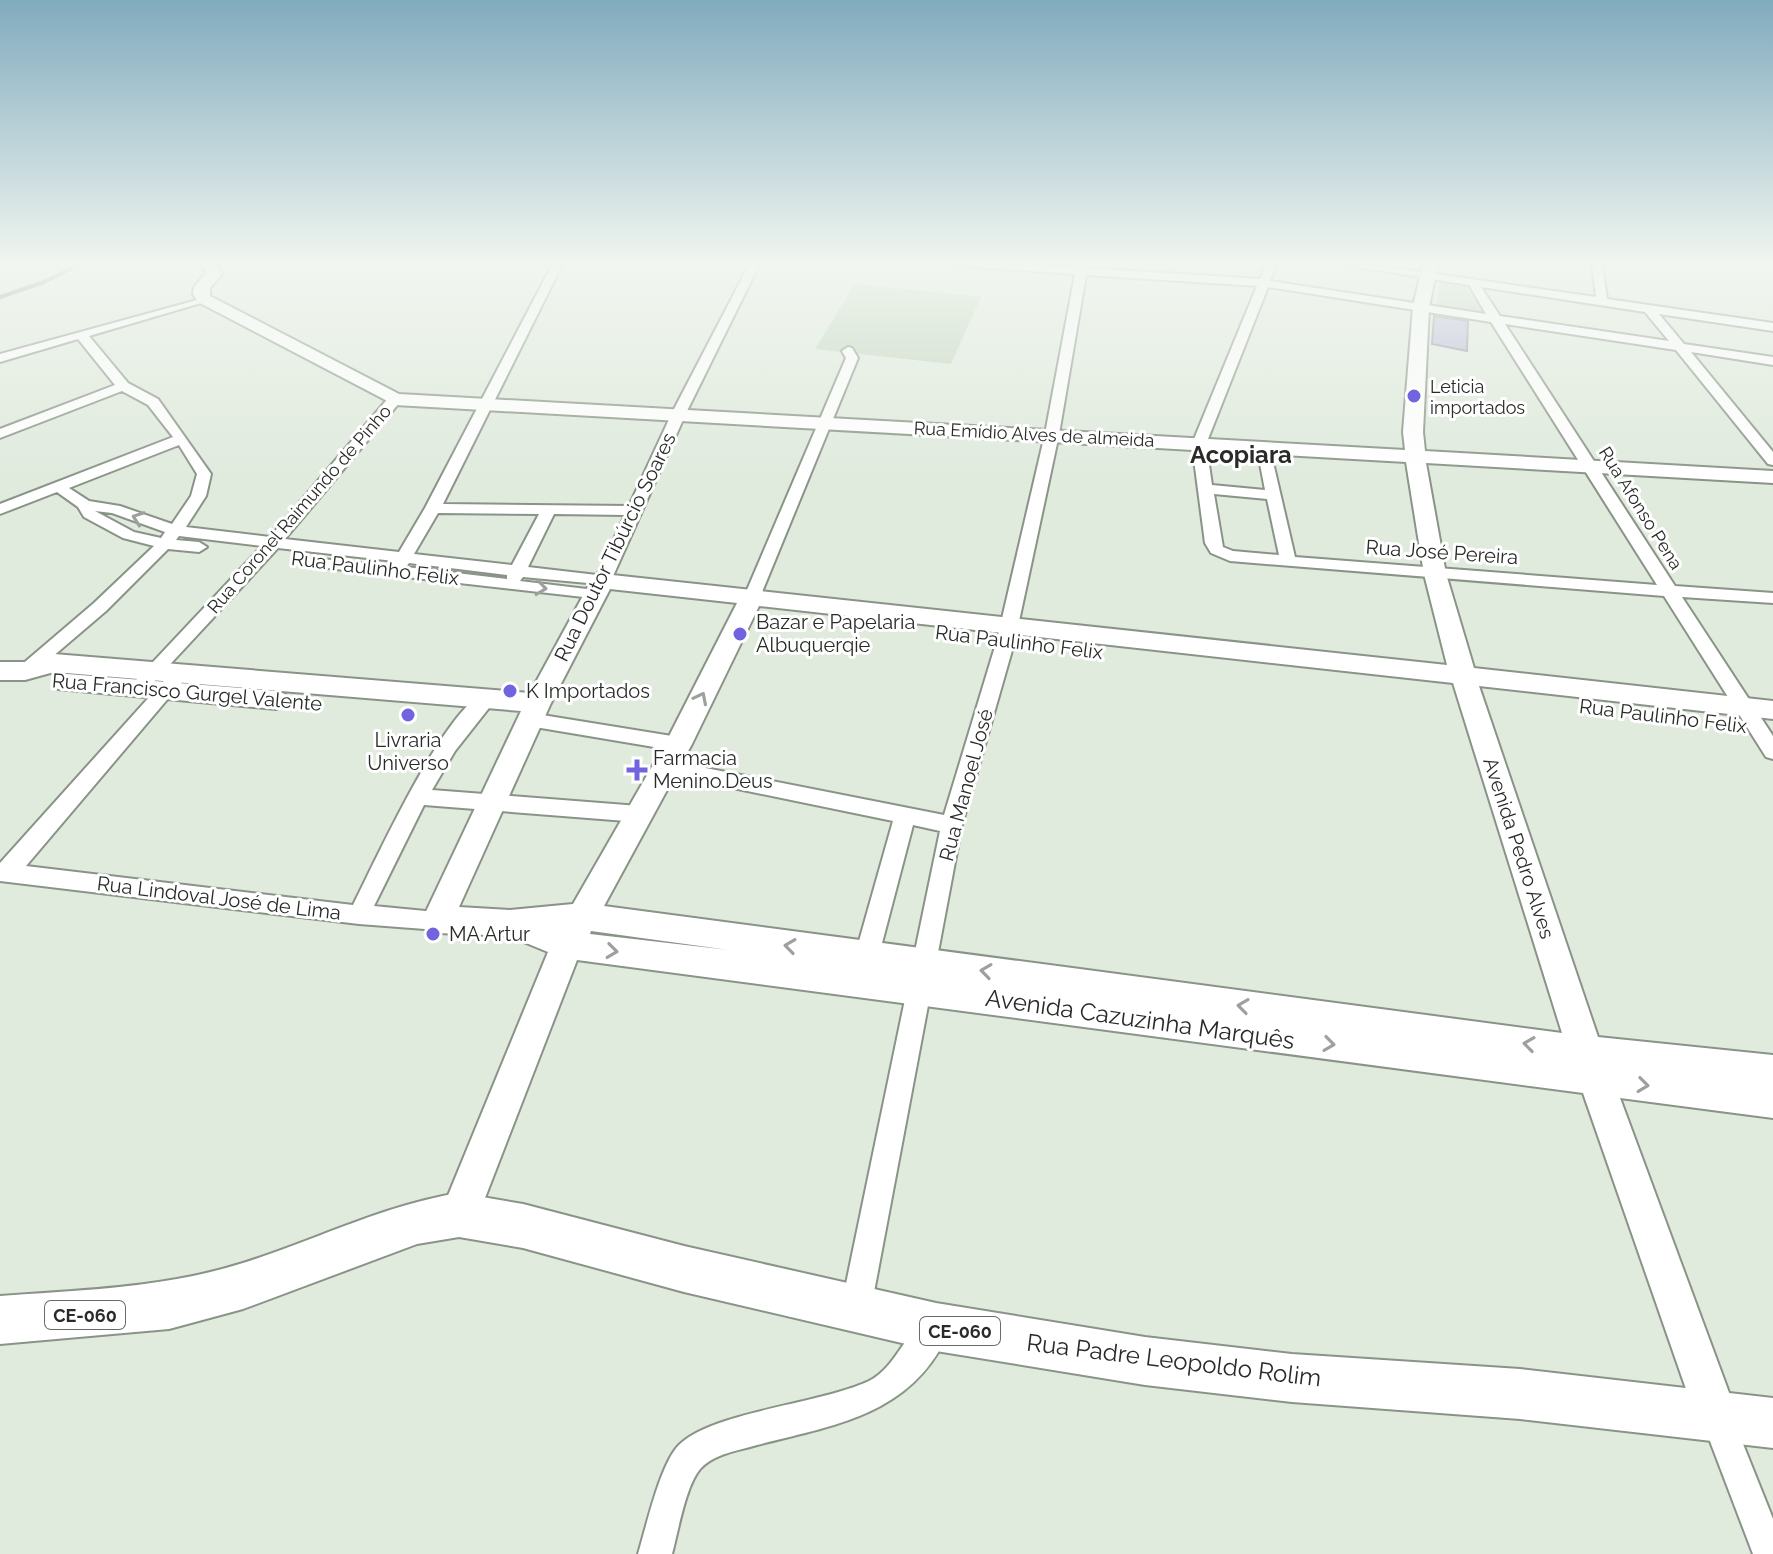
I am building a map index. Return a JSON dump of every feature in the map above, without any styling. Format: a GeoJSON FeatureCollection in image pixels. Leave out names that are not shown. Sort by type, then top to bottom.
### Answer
{"type":"FeatureCollection","features":[{"type":"Feature","properties":{"kind":"main road"},"geometry":{"type":"LineString","coordinates":[[274,336],[395,399]]}},
{"type":"Feature","properties":{"kind":"main road","name":"Avenida Pedro Alves"},"geometry":{"type":"LineString","coordinates":[[1419,336],[1413,401],[1414,457],[1435,574],[1466,685],[1591,1066],[1716,1417]]}},
{"type":"Feature","properties":{"kind":"main road","name":"Rua Emídio Alves de almeida"},"geometry":{"type":"LineString","coordinates":[[395,399],[1773,477]]}},
{"type":"Feature","properties":{"kind":"main road","name":"Rua Paulinho Felix"},"geometry":{"type":"LineString","coordinates":[[599,588],[1762,718]]}},
{"type":"Feature","properties":{"kind":"main road","name":"Rua Doutor Tibúrcio Soares"},"geometry":{"type":"LineString","coordinates":[[438,920],[534,711],[599,588]]}},
{"type":"Feature","properties":{"kind":"main road"},"geometry":{"type":"LineString","coordinates":[[459,1215],[575,931],[671,756],[749,604]]}},
{"type":"Feature","properties":{"kind":"main road","name":"Rua Francisco Gurgel Valente"},"geometry":{"type":"LineString","coordinates":[[13,671],[34,680],[159,680],[534,711]]}},
{"type":"Feature","properties":{"kind":"main road","name":"Avenida Cazuzinha Marquês"},"geometry":{"type":"LineString","coordinates":[[438,920],[510,923],[921,975],[1591,1066],[1773,1101]]}},
{"type":"Feature","properties":{"kind":"main road","name":"Avenida Cazuzinha Marquês"},"geometry":{"type":"LineString","coordinates":[[1591,1066],[1773,1072]]}},
{"type":"Feature","properties":{"kind":"main road","name":"Rua Padre Leopoldo Rolim"},"geometry":{"type":"LineString","coordinates":[[0,1320],[169,1306],[243,1286],[417,1222],[459,1215],[523,1226],[684,1269],[936,1327],[1145,1361],[1292,1378],[1520,1394],[1773,1423]]}},
{"type":"Feature","properties":{"kind":"street"},"geometry":{"type":"LineString","coordinates":[[0,358],[82,336],[123,386],[153,402],[204,474],[204,485],[171,538],[13,671]]}},
{"type":"Feature","properties":{"kind":"street"},"geometry":{"type":"LineString","coordinates":[[400,565],[433,508],[521,336]]}},
{"type":"Feature","properties":{"kind":"street","name":"Rua Doutor Tibúrcio Soares"},"geometry":{"type":"LineString","coordinates":[[599,588],[679,413],[718,336]]}},
{"type":"Feature","properties":{"kind":"street","name":"Rua Manoel José"},"geometry":{"type":"LineString","coordinates":[[856,1308],[952,825],[1008,633],[1052,434],[1070,336]]}},
{"type":"Feature","properties":{"kind":"street"},"geometry":{"type":"LineString","coordinates":[[1199,444],[1241,336]]}},
{"type":"Feature","properties":{"kind":"street","name":"Rua Afonso Pena"},"geometry":{"type":"LineString","coordinates":[[1508,336],[1668,589],[1762,718],[1773,752]]}},
{"type":"Feature","properties":{"kind":"street"},"geometry":{"type":"LineString","coordinates":[[1591,336],[1773,361]]}},
{"type":"Feature","properties":{"kind":"street"},"geometry":{"type":"LineString","coordinates":[[1671,336],[1773,461]]}},
{"type":"Feature","properties":{"kind":"street"},"geometry":{"type":"LineString","coordinates":[[749,604],[852,358],[848,351]]}},
{"type":"Feature","properties":{"kind":"street"},"geometry":{"type":"LineString","coordinates":[[0,434],[123,386]]}},
{"type":"Feature","properties":{"kind":"street","name":"Rua Coronel Raimundo de Pinho"},"geometry":{"type":"LineString","coordinates":[[4,872],[159,680],[395,399]]}},
{"type":"Feature","properties":{"kind":"street"},"geometry":{"type":"LineString","coordinates":[[0,509],[182,439]]}},
{"type":"Feature","properties":{"kind":"street","name":"Rua José Pereira"},"geometry":{"type":"LineString","coordinates":[[1199,444],[1213,543],[1217,550],[1230,556],[1773,598]]}},
{"type":"Feature","properties":{"kind":"street"},"geometry":{"type":"LineString","coordinates":[[1264,448],[1288,561]]}},
{"type":"Feature","properties":{"kind":"street","name":"Rua Paulinho Felix"},"geometry":{"type":"LineString","coordinates":[[57,486],[85,505],[89,514],[129,535],[599,588]]}},
{"type":"Feature","properties":{"kind":"street"},"geometry":{"type":"LineString","coordinates":[[1204,489],[1274,495]]}},
{"type":"Feature","properties":{"kind":"street"},"geometry":{"type":"LineString","coordinates":[[433,508],[634,511]]}},
{"type":"Feature","properties":{"kind":"street"},"geometry":{"type":"LineString","coordinates":[[514,577],[548,511]]}},
{"type":"Feature","properties":{"kind":"street"},"geometry":{"type":"LineString","coordinates":[[359,915],[420,797],[480,707]]}},
{"type":"Feature","properties":{"kind":"street"},"geometry":{"type":"LineString","coordinates":[[534,711],[671,756],[905,816],[952,825]]}},
{"type":"Feature","properties":{"kind":"street"},"geometry":{"type":"LineString","coordinates":[[420,797],[639,814]]}},
{"type":"Feature","properties":{"kind":"street"},"geometry":{"type":"LineString","coordinates":[[864,969],[905,816]]}},
{"type":"Feature","properties":{"kind":"street","name":"Rua Lindoval José de Lima"},"geometry":{"type":"LineString","coordinates":[[4,872],[359,915],[438,920]]}},
{"type":"Feature","properties":{"kind":"street"},"geometry":{"type":"LineString","coordinates":[[655,1554],[672,1494],[688,1458],[710,1442],[833,1410],[882,1391],[905,1372],[936,1327]]}},
{"type":"Feature","properties":{"kind":"street"},"geometry":{"type":"LineString","coordinates":[[1716,1417],[1770,1554]]}},
{"type":"Feature","properties":{"kind":"green space"},"geometry":{"type":"Polygon","coordinates":[[[823,336],[964,336],[951,364],[815,349],[823,336]]]}},
{"type":"Feature","properties":{"kind":"building"},"geometry":{"type":"Polygon","coordinates":[[[1433,336],[1468,336],[1467,351],[1432,344],[1433,336]]]}},
{"type":"Feature","properties":{"kind":"place","name":"Leticia importados"},"geometry":{"type":"Point","coordinates":[1414,396]}},
{"type":"Feature","properties":{"kind":"place","name":"Bazar e Papelaria Albuquerqie"},"geometry":{"type":"Point","coordinates":[740,634]}},
{"type":"Feature","properties":{"kind":"place","name":"K Importados"},"geometry":{"type":"Point","coordinates":[510,691]}},
{"type":"Feature","properties":{"kind":"place","name":"Livraria Universo"},"geometry":{"type":"Point","coordinates":[408,715]}},
{"type":"Feature","properties":{"kind":"place","name":"Farmacia Menino.Deus"},"geometry":{"type":"Point","coordinates":[637,770]}},
{"type":"Feature","properties":{"kind":"place","name":"MA Artur"},"geometry":{"type":"Point","coordinates":[433,934]}},
{"type":"Feature","properties":{"kind":"district","name":"Acopiara"},"geometry":{"type":"Point","coordinates":[1241,454]}}]}
